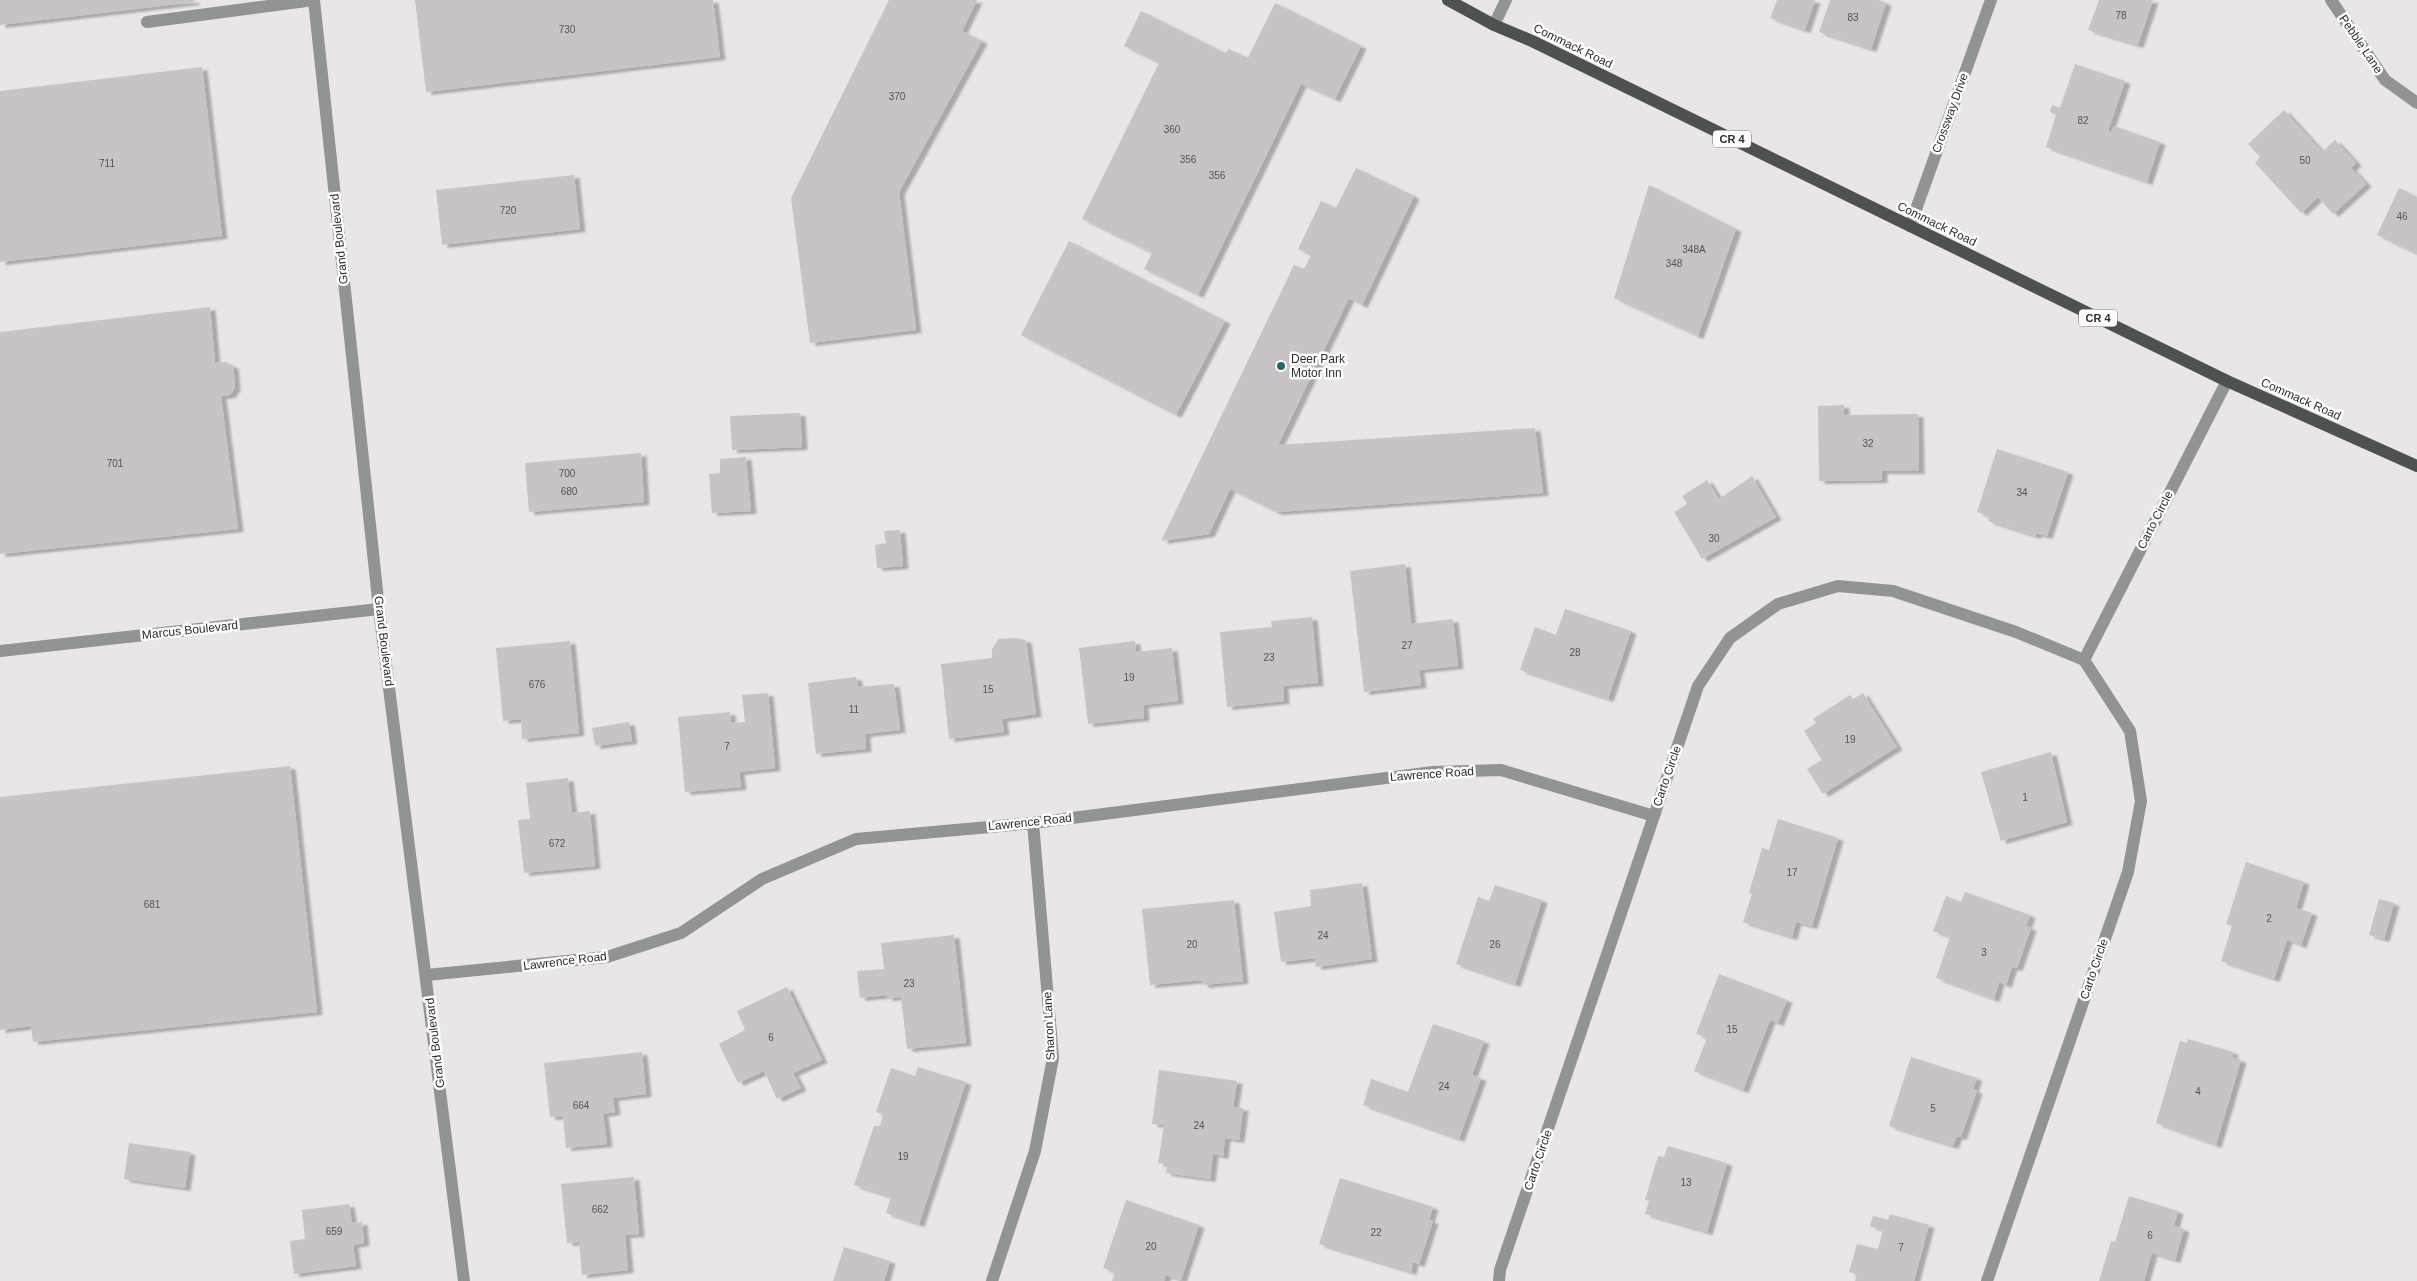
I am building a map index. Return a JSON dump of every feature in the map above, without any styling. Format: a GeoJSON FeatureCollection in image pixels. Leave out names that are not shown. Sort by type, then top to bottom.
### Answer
{"type":"FeatureCollection","features":[{"type":"Feature","properties":{"kind":"main road","name":"Commack Road"},"geometry":{"type":"LineString","coordinates":[[1448,0],[1494,25],[1532,41],[2226,381],[2417,466]]}},
{"type":"Feature","properties":{"kind":"street"},"geometry":{"type":"LineString","coordinates":[[147,22],[314,0]]}},
{"type":"Feature","properties":{"kind":"street","name":"Grand Boulevard"},"geometry":{"type":"LineString","coordinates":[[314,0],[379,609],[427,976],[464,1281]]}},
{"type":"Feature","properties":{"kind":"street"},"geometry":{"type":"LineString","coordinates":[[1494,25],[1506,0]]}},
{"type":"Feature","properties":{"kind":"street","name":"Crossway Drive"},"geometry":{"type":"LineString","coordinates":[[1910,226],[1990,0]]}},
{"type":"Feature","properties":{"kind":"street","name":"Pebble Lane"},"geometry":{"type":"LineString","coordinates":[[2331,0],[2386,80],[2417,103]]}},
{"type":"Feature","properties":{"kind":"street","name":"Carto Circle"},"geometry":{"type":"LineString","coordinates":[[2084,660],[2226,381]]}},
{"type":"Feature","properties":{"kind":"street","name":"Carto Circle"},"geometry":{"type":"LineString","coordinates":[[1499,1281],[1504,1261],[1698,686],[1730,638],[1778,604],[1838,586],[1893,591],[2016,632],[2084,660],[2130,731],[2141,801],[2128,872],[1987,1281]]}},
{"type":"Feature","properties":{"kind":"street","name":"Marcus Boulevard"},"geometry":{"type":"LineString","coordinates":[[0,651],[379,609]]}},
{"type":"Feature","properties":{"kind":"street","name":"Lawrence Road"},"geometry":{"type":"LineString","coordinates":[[427,976],[607,957],[681,933],[762,879],[856,839],[1033,823],[1433,772],[1502,770],[1654,816]]}},
{"type":"Feature","properties":{"kind":"street","name":"Sharon Lane"},"geometry":{"type":"LineString","coordinates":[[992,1281],[1035,1151],[1053,1058],[1033,823]]}},
{"type":"Feature","properties":{"kind":"building"},"geometry":{"type":"Polygon","coordinates":[[[0,0],[194,0],[194,2],[0,25],[0,0]]]}},
{"type":"Feature","properties":{"kind":"building"},"geometry":{"type":"Polygon","coordinates":[[[415,0],[713,0],[720,57],[426,92],[415,0]]]}},
{"type":"Feature","properties":{"kind":"building"},"geometry":{"type":"Polygon","coordinates":[[[889,0],[977,0],[962,31],[982,41],[899,192],[916,330],[810,343],[791,198],[889,0]]]}},
{"type":"Feature","properties":{"kind":"building"},"geometry":{"type":"Polygon","coordinates":[[[1777,0],[1815,0],[1805,30],[1770,18],[1777,0]]]}},
{"type":"Feature","properties":{"kind":"building"},"geometry":{"type":"Polygon","coordinates":[[[1830,0],[1879,0],[1886,3],[1871,49],[1819,32],[1830,0]]]}},
{"type":"Feature","properties":{"kind":"building"},"geometry":{"type":"Polygon","coordinates":[[[2099,0],[2153,0],[2138,45],[2088,30],[2099,0]]]}},
{"type":"Feature","properties":{"kind":"building"},"geometry":{"type":"Polygon","coordinates":[[[1275,3],[1361,46],[1335,99],[1301,84],[1198,295],[1144,269],[1152,253],[1082,219],[1159,63],[1124,46],[1141,11],[1225,53],[1229,49],[1248,58],[1275,3]]]}},
{"type":"Feature","properties":{"kind":"building"},"geometry":{"type":"Polygon","coordinates":[[[2075,64],[2125,81],[2108,131],[2111,132],[2114,126],[2160,142],[2147,182],[2046,147],[2056,115],[2050,112],[2052,105],[2060,108],[2075,64]]]}},
{"type":"Feature","properties":{"kind":"building"},"geometry":{"type":"Polygon","coordinates":[[[202,67],[222,236],[0,262],[0,91],[202,67]]]}},
{"type":"Feature","properties":{"kind":"building"},"geometry":{"type":"Polygon","coordinates":[[[2284,110],[2322,152],[2335,140],[2356,163],[2351,168],[2366,184],[2333,214],[2318,197],[2301,213],[2255,163],[2260,157],[2248,144],[2284,110]]]}},
{"type":"Feature","properties":{"kind":"building","name":"Deer Park Motor Inn"},"geometry":{"type":"Polygon","coordinates":[[[1356,168],[1414,196],[1362,305],[1349,298],[1278,445],[1535,428],[1543,493],[1277,512],[1230,489],[1209,534],[1161,541],[1294,265],[1304,269],[1311,255],[1298,249],[1321,201],[1336,208],[1356,168]]]}},
{"type":"Feature","properties":{"kind":"building"},"geometry":{"type":"Polygon","coordinates":[[[574,175],[580,229],[442,245],[436,190],[574,175]]]}},
{"type":"Feature","properties":{"kind":"building"},"geometry":{"type":"Polygon","coordinates":[[[1649,185],[1736,229],[1698,336],[1614,298],[1649,185]]]}},
{"type":"Feature","properties":{"kind":"building"},"geometry":{"type":"Polygon","coordinates":[[[2399,188],[2417,197],[2417,254],[2377,235],[2399,188]]]}},
{"type":"Feature","properties":{"kind":"building"},"geometry":{"type":"Polygon","coordinates":[[[1069,241],[1225,321],[1176,415],[1021,335],[1069,241]]]}},
{"type":"Feature","properties":{"kind":"building"},"geometry":{"type":"Polygon","coordinates":[[[210,307],[215,363],[226,362],[233,366],[235,388],[230,395],[221,396],[238,529],[0,554],[0,332],[210,307]]]}},
{"type":"Feature","properties":{"kind":"building"},"geometry":{"type":"Polygon","coordinates":[[[1844,405],[1844,415],[1918,414],[1919,471],[1882,471],[1882,480],[1819,481],[1818,406],[1844,405]]]}},
{"type":"Feature","properties":{"kind":"building"},"geometry":{"type":"Polygon","coordinates":[[[800,413],[802,447],[732,450],[730,416],[800,413]]]}},
{"type":"Feature","properties":{"kind":"building"},"geometry":{"type":"Polygon","coordinates":[[[1997,449],[2068,472],[2047,536],[2036,533],[2036,536],[1988,521],[1989,516],[1977,512],[1997,449]]]}},
{"type":"Feature","properties":{"kind":"building"},"geometry":{"type":"Polygon","coordinates":[[[641,453],[644,502],[529,512],[525,463],[641,453]]]}},
{"type":"Feature","properties":{"kind":"building"},"geometry":{"type":"Polygon","coordinates":[[[746,457],[751,511],[712,513],[709,474],[720,473],[720,459],[746,457]]]}},
{"type":"Feature","properties":{"kind":"building"},"geometry":{"type":"Polygon","coordinates":[[[1752,476],[1776,517],[1702,559],[1674,512],[1687,504],[1682,496],[1707,480],[1719,499],[1752,476]]]}},
{"type":"Feature","properties":{"kind":"building"},"geometry":{"type":"Polygon","coordinates":[[[900,530],[903,566],[877,568],[875,545],[886,543],[884,531],[900,530]]]}},
{"type":"Feature","properties":{"kind":"building"},"geometry":{"type":"Polygon","coordinates":[[[1405,564],[1411,624],[1453,619],[1458,666],[1419,670],[1421,685],[1364,692],[1350,571],[1405,564]]]}},
{"type":"Feature","properties":{"kind":"building"},"geometry":{"type":"Polygon","coordinates":[[[1565,609],[1631,631],[1608,699],[1520,670],[1535,627],[1556,635],[1565,609]]]}},
{"type":"Feature","properties":{"kind":"building"},"geometry":{"type":"Polygon","coordinates":[[[1312,617],[1318,683],[1283,686],[1284,701],[1227,707],[1220,632],[1272,627],[1271,621],[1312,617]]]}},
{"type":"Feature","properties":{"kind":"building"},"geometry":{"type":"Polygon","coordinates":[[[1016,638],[1026,640],[1036,714],[1002,719],[1004,732],[949,739],[941,664],[992,658],[992,649],[999,639],[1016,638]]]}},
{"type":"Feature","properties":{"kind":"building"},"geometry":{"type":"Polygon","coordinates":[[[570,641],[579,733],[522,739],[521,719],[503,721],[496,648],[570,641]]]}},
{"type":"Feature","properties":{"kind":"building"},"geometry":{"type":"Polygon","coordinates":[[[1135,641],[1136,652],[1172,648],[1178,701],[1143,705],[1144,718],[1088,724],[1079,648],[1135,641]]]}},
{"type":"Feature","properties":{"kind":"building"},"geometry":{"type":"Polygon","coordinates":[[[856,677],[858,687],[894,684],[900,730],[865,734],[866,749],[816,754],[808,683],[856,677]]]}},
{"type":"Feature","properties":{"kind":"building"},"geometry":{"type":"Polygon","coordinates":[[[768,693],[775,768],[739,772],[741,787],[685,792],[678,717],[730,712],[731,723],[745,722],[742,695],[768,693]]]}},
{"type":"Feature","properties":{"kind":"building"},"geometry":{"type":"Polygon","coordinates":[[[1863,693],[1897,747],[1823,794],[1807,769],[1822,760],[1804,731],[1816,723],[1813,719],[1850,695],[1853,699],[1863,693]]]}},
{"type":"Feature","properties":{"kind":"building"},"geometry":{"type":"Polygon","coordinates":[[[629,722],[632,741],[595,746],[592,728],[629,722]]]}},
{"type":"Feature","properties":{"kind":"building"},"geometry":{"type":"Polygon","coordinates":[[[2051,752],[2067,822],[2001,841],[1981,772],[2051,752]]]}},
{"type":"Feature","properties":{"kind":"building"},"geometry":{"type":"Polygon","coordinates":[[[290,766],[317,1012],[33,1042],[31,1026],[0,1030],[0,797],[290,766]]]}},
{"type":"Feature","properties":{"kind":"building"},"geometry":{"type":"Polygon","coordinates":[[[568,778],[572,813],[590,811],[595,866],[524,873],[518,820],[530,819],[526,783],[568,778]]]}},
{"type":"Feature","properties":{"kind":"building"},"geometry":{"type":"Polygon","coordinates":[[[1778,819],[1838,838],[1812,926],[1796,922],[1792,937],[1743,922],[1752,894],[1749,893],[1762,848],[1769,850],[1778,819]]]}},
{"type":"Feature","properties":{"kind":"building"},"geometry":{"type":"Polygon","coordinates":[[[2246,862],[2304,882],[2296,908],[2312,913],[2301,945],[2287,940],[2274,979],[2221,961],[2232,926],[2226,924],[2246,862]]]}},
{"type":"Feature","properties":{"kind":"building"},"geometry":{"type":"Polygon","coordinates":[[[1362,883],[1372,959],[1316,967],[1315,958],[1281,962],[1274,912],[1311,906],[1310,890],[1362,883]]]}},
{"type":"Feature","properties":{"kind":"building"},"geometry":{"type":"Polygon","coordinates":[[[1495,885],[1542,900],[1515,984],[1456,964],[1478,897],[1489,901],[1495,885]]]}},
{"type":"Feature","properties":{"kind":"building"},"geometry":{"type":"Polygon","coordinates":[[[1965,892],[2030,915],[2026,926],[2031,928],[2017,968],[2012,967],[2006,985],[1999,982],[1994,999],[1936,978],[1950,937],[1933,931],[1946,896],[1961,902],[1965,892]]]}},
{"type":"Feature","properties":{"kind":"building"},"geometry":{"type":"Polygon","coordinates":[[[2379,899],[2394,903],[2384,939],[2369,935],[2379,899]]]}},
{"type":"Feature","properties":{"kind":"building"},"geometry":{"type":"Polygon","coordinates":[[[1234,900],[1243,981],[1203,985],[1202,980],[1150,985],[1142,909],[1234,900]]]}},
{"type":"Feature","properties":{"kind":"building"},"geometry":{"type":"Polygon","coordinates":[[[954,935],[966,1043],[907,1049],[901,997],[887,998],[887,995],[860,998],[857,971],[884,969],[881,943],[954,935]]]}},
{"type":"Feature","properties":{"kind":"building"},"geometry":{"type":"Polygon","coordinates":[[[1719,974],[1787,1000],[1778,1023],[1770,1020],[1743,1090],[1694,1071],[1707,1038],[1696,1034],[1719,974]]]}},
{"type":"Feature","properties":{"kind":"building"},"geometry":{"type":"Polygon","coordinates":[[[787,987],[822,1060],[793,1073],[801,1088],[777,1099],[764,1071],[738,1083],[719,1044],[745,1030],[737,1011],[787,987]]]}},
{"type":"Feature","properties":{"kind":"building"},"geometry":{"type":"Polygon","coordinates":[[[1433,1024],[1484,1041],[1472,1075],[1481,1078],[1459,1139],[1363,1105],[1371,1079],[1408,1092],[1433,1024]]]}},
{"type":"Feature","properties":{"kind":"building"},"geometry":{"type":"Polygon","coordinates":[[[2188,1039],[2233,1052],[2232,1057],[2241,1060],[2216,1145],[2156,1123],[2180,1041],[2187,1043],[2188,1039]]]}},
{"type":"Feature","properties":{"kind":"building"},"geometry":{"type":"Polygon","coordinates":[[[642,1052],[646,1094],[613,1098],[615,1112],[603,1114],[607,1144],[566,1148],[563,1116],[550,1117],[544,1063],[642,1052]]]}},
{"type":"Feature","properties":{"kind":"building"},"geometry":{"type":"Polygon","coordinates":[[[1911,1057],[1977,1078],[1973,1089],[1977,1091],[1961,1137],[1957,1136],[1953,1146],[1889,1126],[1911,1057]]]}},
{"type":"Feature","properties":{"kind":"building"},"geometry":{"type":"Polygon","coordinates":[[[918,1067],[966,1082],[919,1224],[886,1213],[891,1197],[854,1185],[874,1126],[880,1126],[883,1114],[876,1112],[891,1068],[915,1076],[918,1067]]]}},
{"type":"Feature","properties":{"kind":"building"},"geometry":{"type":"Polygon","coordinates":[[[1159,1070],[1237,1081],[1233,1107],[1243,1108],[1239,1140],[1225,1138],[1223,1156],[1213,1154],[1210,1179],[1166,1173],[1167,1164],[1158,1163],[1164,1125],[1152,1124],[1159,1070]]]}},
{"type":"Feature","properties":{"kind":"building"},"geometry":{"type":"Polygon","coordinates":[[[129,1143],[190,1152],[185,1188],[124,1179],[129,1143]]]}},
{"type":"Feature","properties":{"kind":"building"},"geometry":{"type":"Polygon","coordinates":[[[1668,1146],[1727,1163],[1707,1232],[1645,1214],[1649,1201],[1645,1200],[1658,1156],[1664,1157],[1668,1146]]]}},
{"type":"Feature","properties":{"kind":"building"},"geometry":{"type":"Polygon","coordinates":[[[634,1177],[639,1234],[625,1235],[628,1270],[582,1275],[579,1242],[567,1243],[561,1184],[634,1177]]]}},
{"type":"Feature","properties":{"kind":"building"},"geometry":{"type":"Polygon","coordinates":[[[1340,1178],[1433,1207],[1429,1220],[1433,1221],[1419,1264],[1413,1262],[1411,1272],[1319,1244],[1340,1178]]]}},
{"type":"Feature","properties":{"kind":"building"},"geometry":{"type":"Polygon","coordinates":[[[2129,1196],[2178,1211],[2174,1226],[2184,1229],[2175,1260],[2152,1253],[2144,1281],[2099,1281],[2111,1241],[2115,1242],[2129,1196]]]}},
{"type":"Feature","properties":{"kind":"building"},"geometry":{"type":"Polygon","coordinates":[[[1126,1200],[1199,1225],[1181,1280],[1166,1275],[1164,1281],[1112,1281],[1115,1272],[1103,1268],[1126,1200]]]}},
{"type":"Feature","properties":{"kind":"building"},"geometry":{"type":"Polygon","coordinates":[[[349,1204],[352,1223],[362,1222],[364,1243],[353,1245],[356,1266],[294,1274],[290,1241],[305,1239],[302,1210],[349,1204]]]}},
{"type":"Feature","properties":{"kind":"building"},"geometry":{"type":"Polygon","coordinates":[[[1890,1214],[1929,1225],[1914,1281],[1855,1281],[1857,1274],[1849,1272],[1857,1244],[1878,1249],[1883,1230],[1870,1226],[1873,1216],[1888,1220],[1890,1214]]]}},
{"type":"Feature","properties":{"kind":"building"},"geometry":{"type":"Polygon","coordinates":[[[844,1247],[890,1261],[884,1281],[833,1281],[844,1247]]]}},
{"type":"Feature","properties":{"kind":"place","name":"Deer Park Motor Inn"},"geometry":{"type":"Point","coordinates":[1281,366]}}]}
